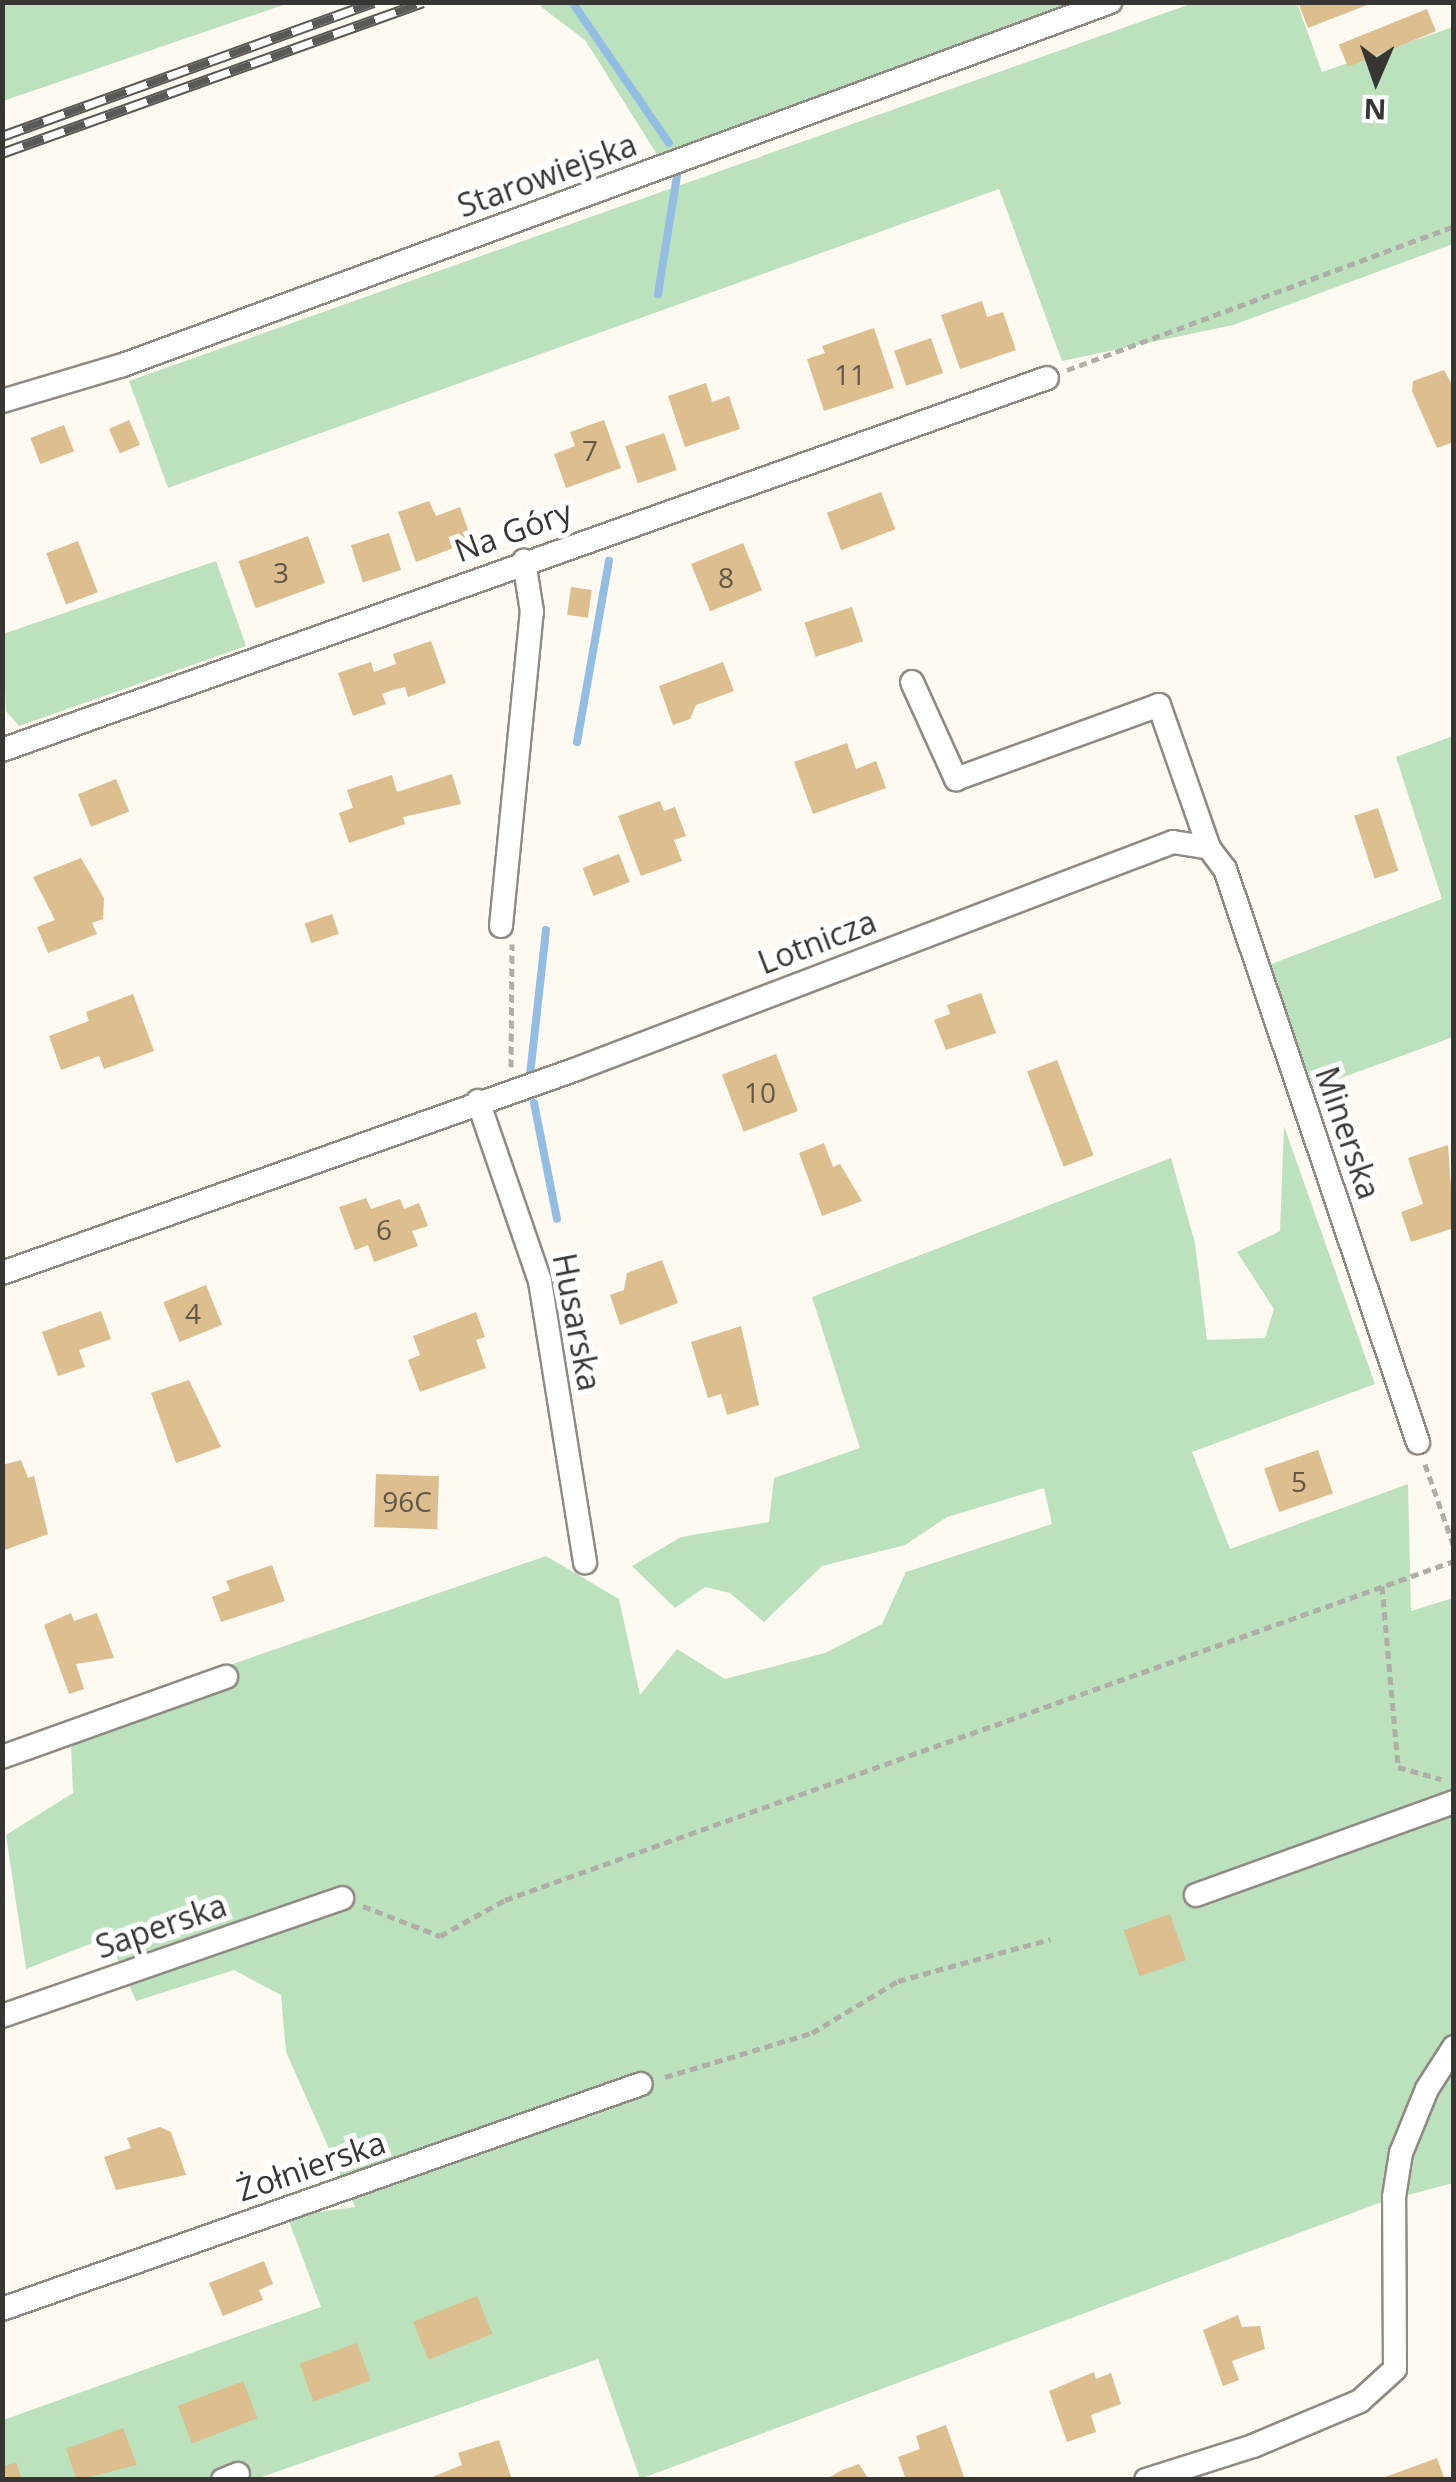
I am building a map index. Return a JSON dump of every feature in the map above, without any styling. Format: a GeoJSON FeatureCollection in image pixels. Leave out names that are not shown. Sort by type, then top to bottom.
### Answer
{"type":"FeatureCollection","features":[{"type":"Feature","properties":{"kind":"street","name":"Starowiejska"},"geometry":{"type":"LineString","coordinates":[[2,401],[124,366],[1110,2]]}},
{"type":"Feature","properties":{"kind":"street","name":"Na Góry"},"geometry":{"type":"LineString","coordinates":[[2,750],[1047,378]]}},
{"type":"Feature","properties":{"kind":"street"},"geometry":{"type":"LineString","coordinates":[[501,926],[532,612],[524,561]]}},
{"type":"Feature","properties":{"kind":"street"},"geometry":{"type":"LineString","coordinates":[[912,682],[956,779],[1158,705],[1209,848]]}},
{"type":"Feature","properties":{"kind":"street","name":"Lotnicza"},"geometry":{"type":"LineString","coordinates":[[2,1272],[510,1090],[1173,842],[1209,848]]}},
{"type":"Feature","properties":{"kind":"street","name":"Minerska"},"geometry":{"type":"LineString","coordinates":[[1209,848],[1224,869],[1418,1442]]}},
{"type":"Feature","properties":{"kind":"street","name":"Husarska"},"geometry":{"type":"LineString","coordinates":[[478,1101],[540,1280],[585,1562]]}},
{"type":"Feature","properties":{"kind":"street"},"geometry":{"type":"LineString","coordinates":[[2,1757],[226,1677]]}},
{"type":"Feature","properties":{"kind":"street"},"geometry":{"type":"LineString","coordinates":[[1196,1895],[1454,1802]]}},
{"type":"Feature","properties":{"kind":"street","name":"Saperska"},"geometry":{"type":"LineString","coordinates":[[2,2016],[342,1898]]}},
{"type":"Feature","properties":{"kind":"street"},"geometry":{"type":"LineString","coordinates":[[1146,2480],[1254,2446],[1360,2401],[1395,2369],[1398,2168],[1426,2089],[1454,2046]]}},
{"type":"Feature","properties":{"kind":"street","name":"Żołnierska"},"geometry":{"type":"LineString","coordinates":[[2,2310],[641,2084]]}},
{"type":"Feature","properties":{"kind":"path"},"geometry":{"type":"LineString","coordinates":[[1047,378],[1454,226]]}},
{"type":"Feature","properties":{"kind":"path"},"geometry":{"type":"LineString","coordinates":[[501,926],[517,952],[510,1090]]}},
{"type":"Feature","properties":{"kind":"path"},"geometry":{"type":"LineString","coordinates":[[1418,1442],[1454,1547]]}},
{"type":"Feature","properties":{"kind":"path"},"geometry":{"type":"LineString","coordinates":[[342,1898],[440,1936],[505,1900],[1454,1560]]}},
{"type":"Feature","properties":{"kind":"path"},"geometry":{"type":"LineString","coordinates":[[1382,1586],[1398,1767],[1454,1783]]}},
{"type":"Feature","properties":{"kind":"path"},"geometry":{"type":"LineString","coordinates":[[641,2084],[812,2033],[898,1981],[1050,1938]]}},
{"type":"Feature","properties":{"kind":"green space"},"geometry":{"type":"Polygon","coordinates":[[[3,2],[289,2],[289,3],[3,101],[3,2]]]}},
{"type":"Feature","properties":{"kind":"green space"},"geometry":{"type":"Polygon","coordinates":[[[1071,3],[658,156],[585,40],[540,6],[1071,3]]]}},
{"type":"Feature","properties":{"kind":"green space"},"geometry":{"type":"Polygon","coordinates":[[[1193,3],[1297,3],[1322,72],[1453,27],[1453,244],[1233,325],[1062,361],[999,189],[168,488],[129,381],[1193,3]]]}},
{"type":"Feature","properties":{"kind":"green space"},"geometry":{"type":"Polygon","coordinates":[[[216,561],[246,646],[19,726],[6,711],[3,634],[216,561]]]}},
{"type":"Feature","properties":{"kind":"green space"},"geometry":{"type":"Polygon","coordinates":[[[1453,736],[1453,1037],[1314,1088],[1266,966],[1442,899],[1396,757],[1453,736]]]}},
{"type":"Feature","properties":{"kind":"green space"},"geometry":{"type":"Polygon","coordinates":[[[1284,1126],[1375,1384],[1192,1452],[1230,1549],[1408,1484],[1411,1611],[1453,1598],[1453,2183],[1382,2202],[640,2479],[598,2359],[256,2479],[3,2480],[3,2420],[321,2307],[287,2216],[355,2207],[286,2052],[281,1995],[234,1970],[136,2001],[108,1937],[26,1969],[6,1835],[73,1793],[70,1720],[546,1556],[619,1599],[640,1695],[677,1649],[725,1679],[825,1653],[882,1624],[906,1572],[1052,1524],[1044,1488],[947,1517],[905,1545],[822,1566],[764,1622],[730,1593],[705,1587],[675,1608],[632,1566],[681,1537],[769,1522],[774,1478],[860,1448],[812,1297],[1171,1158],[1195,1243],[1207,1340],[1265,1338],[1274,1309],[1237,1252],[1280,1231],[1284,1126]]]}},
{"type":"Feature","properties":{"kind":"building"},"geometry":{"type":"Polygon","coordinates":[[[1299,5],[1367,5],[1308,28],[1299,5]]]}},
{"type":"Feature","properties":{"kind":"building"},"geometry":{"type":"Polygon","coordinates":[[[1427,9],[1436,31],[1348,67],[1339,45],[1427,9]]]}},
{"type":"Feature","properties":{"kind":"building"},"geometry":{"type":"Polygon","coordinates":[[[982,301],[987,317],[1003,312],[1016,350],[960,369],[941,315],[982,301]]]}},
{"type":"Feature","properties":{"kind":"building"},"geometry":{"type":"Polygon","coordinates":[[[874,328],[894,388],[824,411],[807,359],[825,353],[822,346],[874,328]]]}},
{"type":"Feature","properties":{"kind":"building"},"geometry":{"type":"Polygon","coordinates":[[[931,338],[943,373],[906,386],[894,351],[931,338]]]}},
{"type":"Feature","properties":{"kind":"building"},"geometry":{"type":"Polygon","coordinates":[[[1444,370],[1454,388],[1454,442],[1437,448],[1412,391],[1413,381],[1444,370]]]}},
{"type":"Feature","properties":{"kind":"building"},"geometry":{"type":"Polygon","coordinates":[[[706,383],[712,402],[729,396],[740,429],[685,447],[668,396],[706,383]]]}},
{"type":"Feature","properties":{"kind":"building"},"geometry":{"type":"Polygon","coordinates":[[[129,420],[140,445],[120,454],[109,429],[129,420]]]}},
{"type":"Feature","properties":{"kind":"building"},"geometry":{"type":"Polygon","coordinates":[[[604,420],[621,468],[566,488],[554,454],[575,446],[570,432],[604,420]]]}},
{"type":"Feature","properties":{"kind":"building"},"geometry":{"type":"Polygon","coordinates":[[[64,425],[74,451],[40,464],[30,438],[64,425]]]}},
{"type":"Feature","properties":{"kind":"building"},"geometry":{"type":"Polygon","coordinates":[[[664,433],[677,470],[638,483],[625,446],[664,433]]]}},
{"type":"Feature","properties":{"kind":"building"},"geometry":{"type":"Polygon","coordinates":[[[881,492],[895,529],[841,550],[827,513],[881,492]]]}},
{"type":"Feature","properties":{"kind":"building"},"geometry":{"type":"Polygon","coordinates":[[[429,501],[436,516],[460,507],[472,541],[416,562],[398,512],[429,501]]]}},
{"type":"Feature","properties":{"kind":"building"},"geometry":{"type":"Polygon","coordinates":[[[389,533],[401,570],[363,582],[351,545],[389,533]]]}},
{"type":"Feature","properties":{"kind":"building"},"geometry":{"type":"Polygon","coordinates":[[[308,536],[325,583],[256,608],[238,561],[308,536]]]}},
{"type":"Feature","properties":{"kind":"building"},"geometry":{"type":"Polygon","coordinates":[[[78,541],[98,592],[66,605],[46,553],[78,541]]]}},
{"type":"Feature","properties":{"kind":"building"},"geometry":{"type":"Polygon","coordinates":[[[743,543],[762,590],[710,611],[691,564],[743,543]]]}},
{"type":"Feature","properties":{"kind":"building"},"geometry":{"type":"Polygon","coordinates":[[[571,587],[592,590],[588,618],[567,615],[571,587]]]}},
{"type":"Feature","properties":{"kind":"building"},"geometry":{"type":"Polygon","coordinates":[[[852,607],[863,641],[816,657],[804,622],[852,607]]]}},
{"type":"Feature","properties":{"kind":"building"},"geometry":{"type":"Polygon","coordinates":[[[431,641],[446,683],[408,697],[405,687],[393,690],[382,694],[386,704],[353,716],[338,673],[371,662],[374,672],[396,664],[393,654],[431,641]]]}},
{"type":"Feature","properties":{"kind":"building"},"geometry":{"type":"Polygon","coordinates":[[[723,662],[734,691],[696,705],[690,719],[673,725],[659,686],[723,662]]]}},
{"type":"Feature","properties":{"kind":"building"},"geometry":{"type":"Polygon","coordinates":[[[847,743],[856,769],[876,761],[886,788],[813,814],[794,762],[847,743]]]}},
{"type":"Feature","properties":{"kind":"building"},"geometry":{"type":"Polygon","coordinates":[[[452,774],[461,804],[403,817],[405,824],[349,843],[339,813],[353,808],[347,790],[392,775],[397,792],[452,774]]]}},
{"type":"Feature","properties":{"kind":"building"},"geometry":{"type":"Polygon","coordinates":[[[116,779],[129,811],[91,827],[78,794],[116,779]]]}},
{"type":"Feature","properties":{"kind":"building"},"geometry":{"type":"Polygon","coordinates":[[[660,801],[664,811],[675,807],[686,836],[674,840],[682,861],[641,876],[618,816],[660,801]]]}},
{"type":"Feature","properties":{"kind":"building"},"geometry":{"type":"Polygon","coordinates":[[[1378,808],[1398,871],[1375,878],[1354,816],[1378,808]]]}},
{"type":"Feature","properties":{"kind":"building"},"geometry":{"type":"Polygon","coordinates":[[[619,854],[630,882],[593,896],[583,868],[619,854]]]}},
{"type":"Feature","properties":{"kind":"building"},"geometry":{"type":"Polygon","coordinates":[[[81,858],[104,898],[103,919],[92,923],[97,934],[48,953],[37,927],[55,920],[33,877],[81,858]]]}},
{"type":"Feature","properties":{"kind":"building"},"geometry":{"type":"Polygon","coordinates":[[[332,914],[339,934],[311,943],[305,923],[332,914]]]}},
{"type":"Feature","properties":{"kind":"building"},"geometry":{"type":"Polygon","coordinates":[[[981,993],[996,1033],[946,1050],[934,1020],[950,1014],[947,1005],[981,993]]]}},
{"type":"Feature","properties":{"kind":"building"},"geometry":{"type":"Polygon","coordinates":[[[133,994],[154,1051],[104,1069],[99,1056],[61,1070],[49,1036],[89,1021],[86,1012],[133,994]]]}},
{"type":"Feature","properties":{"kind":"building"},"geometry":{"type":"Polygon","coordinates":[[[776,1054],[798,1111],[744,1132],[722,1075],[776,1054]]]}},
{"type":"Feature","properties":{"kind":"building"},"geometry":{"type":"Polygon","coordinates":[[[1057,1060],[1094,1155],[1064,1167],[1027,1071],[1057,1060]]]}},
{"type":"Feature","properties":{"kind":"building"},"geometry":{"type":"Polygon","coordinates":[[[824,1143],[833,1167],[840,1164],[862,1201],[822,1216],[799,1153],[824,1143]]]}},
{"type":"Feature","properties":{"kind":"building"},"geometry":{"type":"Polygon","coordinates":[[[1448,1145],[1454,1228],[1411,1242],[1401,1212],[1423,1204],[1408,1158],[1448,1145]]]}},
{"type":"Feature","properties":{"kind":"building"},"geometry":{"type":"Polygon","coordinates":[[[366,1198],[371,1209],[400,1199],[404,1209],[419,1203],[428,1226],[412,1231],[418,1246],[374,1262],[368,1245],[355,1250],[339,1207],[366,1198]]]}},
{"type":"Feature","properties":{"kind":"building"},"geometry":{"type":"Polygon","coordinates":[[[662,1260],[678,1303],[620,1325],[610,1295],[624,1290],[627,1273],[662,1260]]]}},
{"type":"Feature","properties":{"kind":"building"},"geometry":{"type":"Polygon","coordinates":[[[206,1285],[222,1325],[179,1342],[163,1302],[206,1285]]]}},
{"type":"Feature","properties":{"kind":"building"},"geometry":{"type":"Polygon","coordinates":[[[101,1311],[111,1339],[79,1350],[85,1367],[58,1376],[42,1332],[101,1311]]]}},
{"type":"Feature","properties":{"kind":"building"},"geometry":{"type":"Polygon","coordinates":[[[476,1312],[485,1337],[476,1340],[486,1368],[420,1392],[408,1360],[420,1355],[413,1336],[476,1312]]]}},
{"type":"Feature","properties":{"kind":"building"},"geometry":{"type":"Polygon","coordinates":[[[741,1326],[759,1405],[727,1415],[721,1394],[708,1398],[691,1342],[741,1326]]]}},
{"type":"Feature","properties":{"kind":"building"},"geometry":{"type":"Polygon","coordinates":[[[189,1380],[221,1447],[176,1463],[151,1393],[189,1380]]]}},
{"type":"Feature","properties":{"kind":"building"},"geometry":{"type":"Polygon","coordinates":[[[1318,1450],[1333,1493],[1279,1512],[1264,1469],[1318,1450]]]}},
{"type":"Feature","properties":{"kind":"building"},"geometry":{"type":"Polygon","coordinates":[[[21,1460],[28,1478],[34,1476],[48,1534],[2,1551],[2,1465],[21,1460]]]}},
{"type":"Feature","properties":{"kind":"building"},"geometry":{"type":"Polygon","coordinates":[[[376,1474],[439,1476],[437,1529],[374,1527],[376,1474]]]}},
{"type":"Feature","properties":{"kind":"building"},"geometry":{"type":"Polygon","coordinates":[[[272,1565],[285,1601],[221,1622],[212,1597],[230,1590],[226,1581],[272,1565]]]}},
{"type":"Feature","properties":{"kind":"building"},"geometry":{"type":"Polygon","coordinates":[[[71,1613],[74,1621],[97,1613],[114,1658],[76,1664],[84,1689],[69,1694],[44,1625],[71,1613]]]}},
{"type":"Feature","properties":{"kind":"building"},"geometry":{"type":"Polygon","coordinates":[[[1170,1914],[1186,1960],[1140,1976],[1124,1930],[1170,1914]]]}},
{"type":"Feature","properties":{"kind":"building"},"geometry":{"type":"Polygon","coordinates":[[[160,2127],[171,2132],[186,2175],[116,2190],[104,2157],[131,2148],[127,2138],[160,2127]]]}},
{"type":"Feature","properties":{"kind":"building"},"geometry":{"type":"Polygon","coordinates":[[[264,2261],[273,2284],[259,2290],[263,2300],[223,2316],[209,2283],[264,2261]]]}},
{"type":"Feature","properties":{"kind":"building"},"geometry":{"type":"Polygon","coordinates":[[[477,2296],[492,2334],[428,2360],[413,2322],[477,2296]]]}},
{"type":"Feature","properties":{"kind":"building"},"geometry":{"type":"Polygon","coordinates":[[[1238,2315],[1242,2327],[1260,2326],[1265,2349],[1232,2361],[1239,2380],[1223,2386],[1203,2330],[1238,2315]]]}},
{"type":"Feature","properties":{"kind":"building"},"geometry":{"type":"Polygon","coordinates":[[[357,2343],[371,2381],[313,2401],[300,2364],[357,2343]]]}},
{"type":"Feature","properties":{"kind":"building"},"geometry":{"type":"Polygon","coordinates":[[[1094,2372],[1096,2379],[1111,2373],[1121,2404],[1091,2415],[1096,2432],[1067,2442],[1049,2391],[1094,2372]]]}},
{"type":"Feature","properties":{"kind":"building"},"geometry":{"type":"Polygon","coordinates":[[[243,2381],[257,2418],[192,2443],[178,2406],[243,2381]]]}},
{"type":"Feature","properties":{"kind":"building"},"geometry":{"type":"Polygon","coordinates":[[[946,2425],[965,2480],[906,2480],[898,2457],[920,2449],[916,2436],[946,2425]]]}},
{"type":"Feature","properties":{"kind":"building"},"geometry":{"type":"Polygon","coordinates":[[[123,2428],[137,2465],[77,2480],[66,2449],[123,2428]]]}},
{"type":"Feature","properties":{"kind":"building"},"geometry":{"type":"Polygon","coordinates":[[[499,2440],[512,2480],[425,2480],[462,2465],[458,2453],[499,2440]]]}},
{"type":"Feature","properties":{"kind":"building"},"geometry":{"type":"Polygon","coordinates":[[[1437,2458],[1445,2480],[1380,2480],[1380,2479],[1437,2458]]]}},
{"type":"Feature","properties":{"kind":"building"},"geometry":{"type":"Polygon","coordinates":[[[16,2462],[22,2480],[2,2480],[2,2467],[16,2462]]]}},
{"type":"Feature","properties":{"kind":"building"},"geometry":{"type":"Polygon","coordinates":[[[859,2464],[869,2480],[825,2480],[842,2470],[859,2464]]]}},
{"type":"Feature","properties":{"kind":"waterway"},"geometry":{"type":"LineString","coordinates":[[572,2],[669,143]]}},
{"type":"Feature","properties":{"kind":"waterway"},"geometry":{"type":"LineString","coordinates":[[658,294],[677,175]]}},
{"type":"Feature","properties":{"kind":"waterway"},"geometry":{"type":"LineString","coordinates":[[577,742],[609,561]]}},
{"type":"Feature","properties":{"kind":"waterway"},"geometry":{"type":"LineString","coordinates":[[530,1075],[546,930]]}},
{"type":"Feature","properties":{"kind":"waterway"},"geometry":{"type":"LineString","coordinates":[[534,1103],[557,1219]]}},
{"type":"Feature","properties":{"kind":"railway"},"geometry":{"type":"LineString","coordinates":[[2,136],[374,2]]}},
{"type":"Feature","properties":{"kind":"railway"},"geometry":{"type":"LineString","coordinates":[[2,153],[423,2]]}}]}
